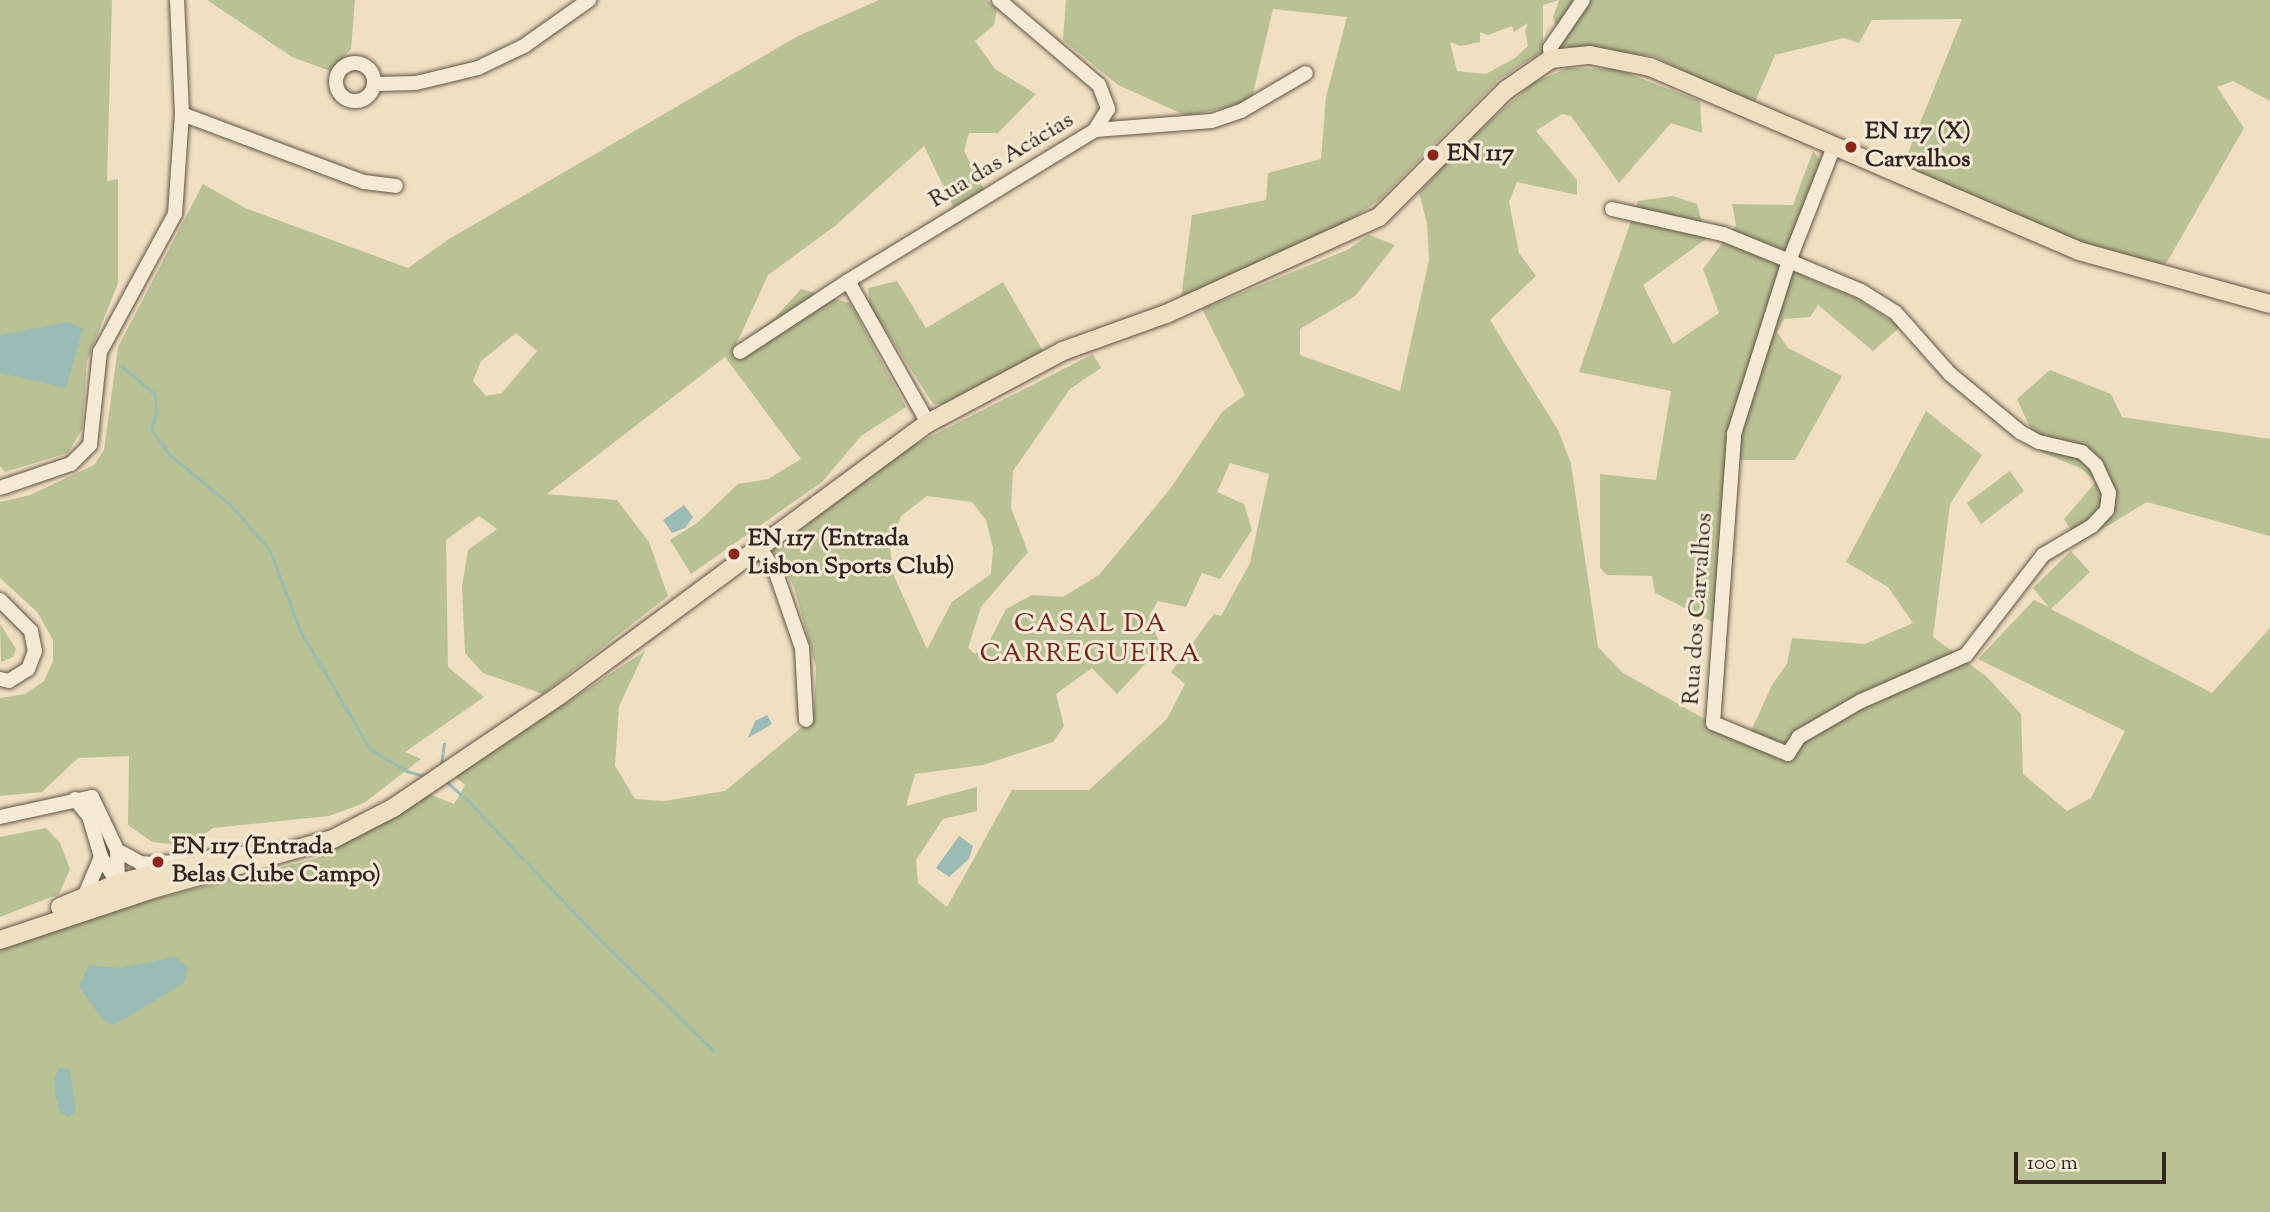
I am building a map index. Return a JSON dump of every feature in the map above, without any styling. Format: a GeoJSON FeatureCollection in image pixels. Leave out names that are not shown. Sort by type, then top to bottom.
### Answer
{"type":"FeatureCollection","features":[{"type":"Feature","properties":{"kind":"main road"},"geometry":{"type":"LineString","coordinates":[[43,923],[145,891],[302,849],[359,826],[424,789],[518,725],[758,545],[928,423],[1063,351],[1166,314],[1374,220],[1403,197],[1512,84],[1551,59],[1590,55],[1636,62],[2079,251],[2270,304]]}},
{"type":"Feature","properties":{"kind":"main road"},"geometry":{"type":"LineString","coordinates":[[0,931],[118,883],[359,826]]}},
{"type":"Feature","properties":{"kind":"main road"},"geometry":{"type":"LineString","coordinates":[[118,883],[145,891]]}},
{"type":"Feature","properties":{"kind":"main road"},"geometry":{"type":"LineString","coordinates":[[0,940],[104,895],[118,883]]}},
{"type":"Feature","properties":{"kind":"street"},"geometry":{"type":"LineString","coordinates":[[0,488],[71,464],[90,444],[100,352],[178,204],[182,114],[177,0]]}},
{"type":"Feature","properties":{"kind":"street"},"geometry":{"type":"LineString","coordinates":[[376,85],[416,83],[478,68],[524,46],[589,0]]}},
{"type":"Feature","properties":{"kind":"street"},"geometry":{"type":"LineString","coordinates":[[999,0],[1099,85],[1108,109],[1095,130]]}},
{"type":"Feature","properties":{"kind":"street"},"geometry":{"type":"LineString","coordinates":[[1551,59],[1550,48],[1583,0]]}},
{"type":"Feature","properties":{"kind":"street","name":"Rua das Acácias"},"geometry":{"type":"LineString","coordinates":[[740,352],[848,281],[1095,130],[1212,121],[1241,111],[1306,73]]}},
{"type":"Feature","properties":{"kind":"street"},"geometry":{"type":"LineString","coordinates":[[182,114],[364,181],[396,186]]}},
{"type":"Feature","properties":{"kind":"street","name":"Rua dos Carvalhos"},"geometry":{"type":"LineString","coordinates":[[1788,261],[1861,291],[1895,312],[1950,374],[2020,432],[2039,442],[2082,452],[2095,465],[2109,493],[2107,510],[2092,526],[2043,555],[1961,658],[1861,701],[1799,737],[1788,754],[1713,723],[1734,434],[1788,261],[1834,147]]}},
{"type":"Feature","properties":{"kind":"street"},"geometry":{"type":"LineString","coordinates":[[1612,209],[1723,234],[1788,261]]}},
{"type":"Feature","properties":{"kind":"street"},"geometry":{"type":"LineString","coordinates":[[848,281],[928,423]]}},
{"type":"Feature","properties":{"kind":"street"},"geometry":{"type":"LineString","coordinates":[[758,545],[776,573],[802,648],[806,720]]}},
{"type":"Feature","properties":{"kind":"street"},"geometry":{"type":"LineString","coordinates":[[0,600],[31,631],[35,651],[28,669],[9,681],[0,679]]}},
{"type":"Feature","properties":{"kind":"street"},"geometry":{"type":"LineString","coordinates":[[0,817],[41,811],[75,799],[92,797],[117,850],[118,883]]}},
{"type":"Feature","properties":{"kind":"street"},"geometry":{"type":"LineString","coordinates":[[75,799],[89,816],[101,857],[118,883]]}},
{"type":"Feature","properties":{"kind":"street"},"geometry":{"type":"LineString","coordinates":[[117,850],[140,863],[155,864],[248,853]]}},
{"type":"Feature","properties":{"kind":"street"},"geometry":{"type":"LineString","coordinates":[[84,897],[101,857]]}},
{"type":"Feature","properties":{"kind":"green space"},"geometry":{"type":"Polygon","coordinates":[[[0,0],[112,0],[107,181],[118,179],[118,283],[87,361],[82,429],[68,453],[5,472],[0,466],[0,0]]]}},
{"type":"Feature","properties":{"kind":"green space"},"geometry":{"type":"Polygon","coordinates":[[[207,0],[355,0],[351,49],[330,71],[292,57],[207,0]]]}},
{"type":"Feature","properties":{"kind":"green space"},"geometry":{"type":"Polygon","coordinates":[[[879,0],[987,0],[997,8],[994,25],[975,41],[995,69],[1036,94],[998,133],[969,133],[964,151],[985,191],[954,208],[924,146],[835,226],[768,275],[734,349],[775,318],[801,289],[850,303],[906,407],[861,436],[822,482],[691,574],[670,540],[697,523],[738,484],[768,479],[801,459],[725,357],[547,494],[617,500],[649,542],[668,596],[543,694],[483,673],[465,653],[462,586],[468,550],[497,529],[479,516],[446,540],[448,667],[484,697],[405,752],[421,759],[364,803],[329,816],[213,828],[188,846],[152,842],[128,825],[129,756],[78,758],[42,792],[0,796],[0,698],[25,694],[44,681],[53,661],[53,640],[37,612],[0,578],[0,502],[30,495],[94,465],[104,450],[118,347],[203,184],[245,208],[408,268],[449,239],[798,36],[879,0]],[[516,333],[481,361],[473,381],[486,396],[502,393],[537,351],[516,333]]]}},
{"type":"Feature","properties":{"kind":"green space"},"geometry":{"type":"Polygon","coordinates":[[[1066,0],[1559,0],[1543,5],[1543,51],[1498,80],[1379,200],[1330,234],[1181,298],[1192,215],[1266,200],[1268,173],[1321,159],[1326,97],[1347,17],[1273,9],[1251,102],[1187,116],[1118,85],[1063,40],[1066,0]],[[1528,23],[1514,32],[1512,26],[1488,35],[1480,32],[1480,42],[1461,46],[1450,42],[1457,71],[1486,74],[1515,58],[1528,46],[1525,30],[1528,23]]]}},
{"type":"Feature","properties":{"kind":"green space"},"geometry":{"type":"Polygon","coordinates":[[[1559,0],[2270,0],[2270,101],[2233,81],[2217,87],[2244,128],[2167,262],[2161,265],[2075,240],[1901,170],[1962,19],[1872,20],[1859,43],[1844,38],[1775,55],[1753,106],[1654,56],[1561,46],[1553,17],[1559,0]]]}},
{"type":"Feature","properties":{"kind":"green space"},"geometry":{"type":"Polygon","coordinates":[[[1568,68],[1616,69],[1700,101],[1702,133],[1671,123],[1619,183],[1571,116],[1562,114],[1536,131],[1577,180],[1577,195],[1517,182],[1509,202],[1519,253],[1536,276],[1490,320],[1559,432],[1571,464],[1598,647],[1623,673],[1746,742],[1772,685],[1787,664],[1792,638],[1865,644],[1913,623],[1888,587],[1846,562],[1926,411],[1982,455],[1950,504],[1933,637],[1987,677],[2021,714],[2023,774],[2067,811],[2091,798],[2125,731],[1978,659],[2034,600],[2049,607],[2033,588],[2071,551],[2090,572],[2051,609],[2212,693],[2270,628],[2270,1212],[0,1212],[0,950],[118,908],[318,858],[426,793],[454,804],[465,785],[454,776],[645,651],[619,706],[615,766],[635,799],[664,801],[725,791],[802,727],[814,709],[816,667],[794,587],[773,550],[912,446],[1093,354],[1101,368],[1070,389],[1013,471],[1011,508],[1028,552],[981,607],[968,648],[975,654],[988,644],[1006,609],[1032,595],[1063,597],[1099,575],[1170,489],[1222,412],[1245,395],[1202,309],[1347,250],[1369,235],[1395,245],[1355,296],[1300,329],[1300,355],[1400,391],[1429,260],[1427,223],[1419,193],[1457,150],[1534,82],[1568,68]],[[1230,463],[1217,492],[1244,504],[1252,530],[1220,579],[1202,573],[1186,607],[1158,601],[1149,616],[1161,647],[1117,694],[1092,668],[1056,694],[1064,726],[1053,742],[983,765],[915,774],[906,806],[977,787],[977,811],[943,819],[916,860],[918,883],[947,907],[1012,790],[1089,790],[1167,719],[1185,684],[1171,672],[1214,614],[1221,616],[1250,563],[1269,474],[1230,463]],[[927,496],[901,516],[890,546],[893,574],[927,649],[952,602],[991,574],[993,548],[986,520],[972,502],[927,496]]]}},
{"type":"Feature","properties":{"kind":"green space"},"geometry":{"type":"Polygon","coordinates":[[[1813,151],[1823,163],[1781,266],[1860,300],[1900,327],[1873,351],[1818,305],[1810,317],[1784,319],[1777,332],[1788,348],[1842,376],[1795,460],[1727,460],[1713,622],[1655,593],[1652,576],[1607,575],[1600,568],[1600,474],[1656,480],[1671,391],[1579,372],[1638,201],[1673,196],[1697,204],[1706,239],[1643,285],[1673,344],[1719,313],[1703,269],[1736,225],[1732,204],[1793,205],[1813,151]]]}},
{"type":"Feature","properties":{"kind":"green space"},"geometry":{"type":"Polygon","coordinates":[[[897,281],[926,328],[1003,282],[1043,351],[946,404],[933,404],[870,306],[868,288],[897,281]]]}},
{"type":"Feature","properties":{"kind":"green space"},"geometry":{"type":"Polygon","coordinates":[[[2050,370],[2111,394],[2122,417],[2270,439],[2270,536],[2147,502],[2079,543],[2064,519],[2096,482],[2080,468],[2041,452],[2017,399],[2050,370]]]}},
{"type":"Feature","properties":{"kind":"green space"},"geometry":{"type":"Polygon","coordinates":[[[2010,471],[2024,491],[1981,524],[1967,503],[2010,471]]]}},
{"type":"Feature","properties":{"kind":"green space"},"geometry":{"type":"Polygon","coordinates":[[[0,624],[16,649],[13,657],[1,662],[0,624]]]}},
{"type":"Feature","properties":{"kind":"green space"},"geometry":{"type":"Polygon","coordinates":[[[46,828],[60,843],[70,869],[59,894],[0,917],[0,837],[46,828]]]}},
{"type":"Feature","properties":{"kind":"water"},"geometry":{"type":"Polygon","coordinates":[[[68,322],[83,329],[66,388],[0,373],[0,335],[68,322]]]}},
{"type":"Feature","properties":{"kind":"water"},"geometry":{"type":"Polygon","coordinates":[[[684,505],[693,517],[685,528],[672,533],[663,520],[684,505]]]}},
{"type":"Feature","properties":{"kind":"water"},"geometry":{"type":"Polygon","coordinates":[[[767,715],[772,724],[748,738],[755,721],[767,715]]]}},
{"type":"Feature","properties":{"kind":"water"},"geometry":{"type":"Polygon","coordinates":[[[959,836],[973,846],[969,859],[949,877],[936,868],[959,836]]]}},
{"type":"Feature","properties":{"kind":"water"},"geometry":{"type":"Polygon","coordinates":[[[175,957],[188,967],[184,983],[114,1025],[103,1020],[79,987],[89,965],[119,968],[175,957]]]}},
{"type":"Feature","properties":{"kind":"water"},"geometry":{"type":"Polygon","coordinates":[[[58,1068],[70,1069],[76,1111],[69,1117],[60,1112],[56,1098],[54,1079],[58,1068]]]}},
{"type":"Feature","properties":{"kind":"waterway"},"geometry":{"type":"LineString","coordinates":[[122,366],[155,394],[157,412],[151,429],[169,454],[231,505],[270,550],[300,630],[371,750],[407,771],[424,776],[431,772]]}},
{"type":"Feature","properties":{"kind":"waterway"},"geometry":{"type":"LineString","coordinates":[[441,765],[444,744]]}},
{"type":"Feature","properties":{"kind":"waterway"},"geometry":{"type":"LineString","coordinates":[[448,783],[463,796]]}},
{"type":"Feature","properties":{"kind":"waterway"},"geometry":{"type":"LineString","coordinates":[[467,799],[523,859]]}},
{"type":"Feature","properties":{"kind":"waterway"},"geometry":{"type":"LineString","coordinates":[[527,862],[562,900]]}},
{"type":"Feature","properties":{"kind":"waterway"},"geometry":{"type":"LineString","coordinates":[[565,903],[604,943]]}},
{"type":"Feature","properties":{"kind":"waterway"},"geometry":{"type":"LineString","coordinates":[[607,946],[714,1051]]}},
{"type":"Feature","properties":{"kind":"place","name":"EN 117 (X) Carvalhos"},"geometry":{"type":"Point","coordinates":[1851,147]}},
{"type":"Feature","properties":{"kind":"place","name":"EN 117"},"geometry":{"type":"Point","coordinates":[1433,155]}},
{"type":"Feature","properties":{"kind":"place","name":"EN 117 (Entrada Lisbon Sports Club)"},"geometry":{"type":"Point","coordinates":[734,554]}},
{"type":"Feature","properties":{"kind":"place","name":"EN 117 (Entrada Belas Clube Campo)"},"geometry":{"type":"Point","coordinates":[158,862]}},
{"type":"Feature","properties":{"kind":"district","name":"CASAL DA CARREGUEIRA"},"geometry":{"type":"Point","coordinates":[1091,640]}}]}
